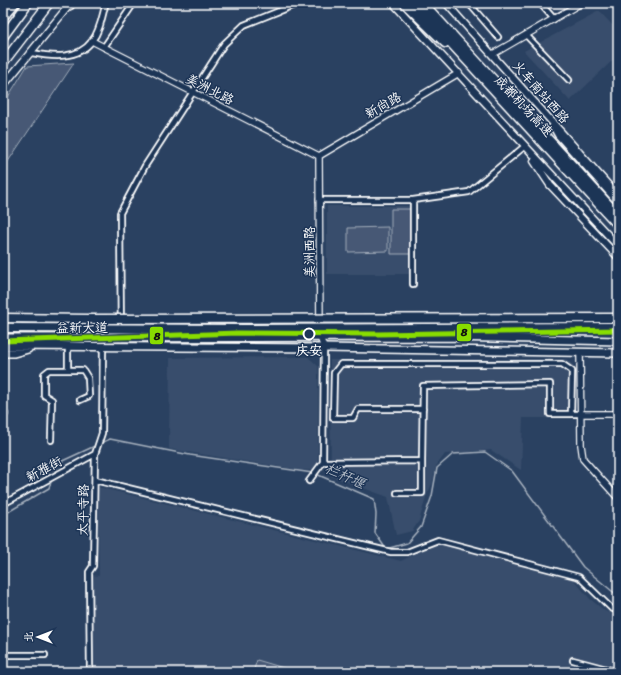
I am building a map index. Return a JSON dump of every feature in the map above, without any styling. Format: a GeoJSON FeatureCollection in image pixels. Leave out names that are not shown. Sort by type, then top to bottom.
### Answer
{"type":"FeatureCollection","features":[{"type":"Feature","properties":{"kind":"highway"},"geometry":{"type":"LineString","coordinates":[[3,18],[15,3]]}},
{"type":"Feature","properties":{"kind":"highway"},"geometry":{"type":"LineString","coordinates":[[3,37],[28,3]]}},
{"type":"Feature","properties":{"kind":"highway"},"geometry":{"type":"LineString","coordinates":[[3,63],[49,3]]}},
{"type":"Feature","properties":{"kind":"highway"},"geometry":{"type":"LineString","coordinates":[[404,3],[436,36],[483,79]]}},
{"type":"Feature","properties":{"kind":"highway","name":"成都机场高速"},"geometry":{"type":"LineString","coordinates":[[414,3],[483,79],[613,213]]}},
{"type":"Feature","properties":{"kind":"highway","name":"成都机场高速"},"geometry":{"type":"LineString","coordinates":[[423,3],[613,213],[618,225]]}},
{"type":"Feature","properties":{"kind":"highway"},"geometry":{"type":"LineString","coordinates":[[428,3],[452,34]]}},
{"type":"Feature","properties":{"kind":"highway"},"geometry":{"type":"LineString","coordinates":[[3,70],[8,56]]}},
{"type":"Feature","properties":{"kind":"highway"},"geometry":{"type":"LineString","coordinates":[[3,318],[89,320],[618,318]]}},
{"type":"Feature","properties":{"kind":"highway"},"geometry":{"type":"LineString","coordinates":[[3,328],[248,329],[618,327]]}},
{"type":"Feature","properties":{"kind":"main road"},"geometry":{"type":"LineString","coordinates":[[393,3],[618,246]]}},
{"type":"Feature","properties":{"kind":"main road","name":"火车南站西路"},"geometry":{"type":"LineString","coordinates":[[446,3],[618,196]]}},
{"type":"Feature","properties":{"kind":"main road"},"geometry":{"type":"LineString","coordinates":[[3,86],[32,53],[71,4]]}},
{"type":"Feature","properties":{"kind":"main road"},"geometry":{"type":"LineString","coordinates":[[546,114],[558,135],[618,202]]}},
{"type":"Feature","properties":{"kind":"main road"},"geometry":{"type":"LineString","coordinates":[[525,146],[550,184],[618,257]]}},
{"type":"Feature","properties":{"kind":"main road"},"geometry":{"type":"LineString","coordinates":[[3,334],[30,334],[38,339]]}},
{"type":"Feature","properties":{"kind":"main road","name":"益新大道"},"geometry":{"type":"LineString","coordinates":[[3,338],[449,337],[618,341]]}},
{"type":"Feature","properties":{"kind":"main road","name":"益新大道"},"geometry":{"type":"LineString","coordinates":[[3,346],[324,348],[618,353]]}},
{"type":"Feature","properties":{"kind":"main road"},"geometry":{"type":"LineString","coordinates":[[3,352],[14,353],[37,347]]}},
{"type":"Feature","properties":{"kind":"street"},"geometry":{"type":"LineString","coordinates":[[32,53],[55,57],[78,52],[92,41],[99,28],[105,6],[104,3]]}},
{"type":"Feature","properties":{"kind":"street"},"geometry":{"type":"LineString","coordinates":[[104,47],[134,3]]}},
{"type":"Feature","properties":{"kind":"street"},"geometry":{"type":"LineString","coordinates":[[121,338],[120,214],[145,166],[194,93],[224,44],[244,25],[299,3]]}},
{"type":"Feature","properties":{"kind":"street"},"geometry":{"type":"LineString","coordinates":[[468,3],[498,37]]}},
{"type":"Feature","properties":{"kind":"street"},"geometry":{"type":"LineString","coordinates":[[473,8],[478,3]]}},
{"type":"Feature","properties":{"kind":"street"},"geometry":{"type":"LineString","coordinates":[[540,3],[554,19]]}},
{"type":"Feature","properties":{"kind":"street"},"geometry":{"type":"LineString","coordinates":[[493,54],[581,3]]}},
{"type":"Feature","properties":{"kind":"street"},"geometry":{"type":"LineString","coordinates":[[526,35],[569,80]]}},
{"type":"Feature","properties":{"kind":"street","name":"美洲北路"},"geometry":{"type":"LineString","coordinates":[[92,41],[318,156]]}},
{"type":"Feature","properties":{"kind":"street","name":"新尚路"},"geometry":{"type":"LineString","coordinates":[[318,156],[458,73]]}},
{"type":"Feature","properties":{"kind":"street"},"geometry":{"type":"LineString","coordinates":[[319,200],[413,200],[469,192],[525,146]]}},
{"type":"Feature","properties":{"kind":"street","name":"美洲西路"},"geometry":{"type":"LineString","coordinates":[[318,156],[320,337],[324,348]]}},
{"type":"Feature","properties":{"kind":"street"},"geometry":{"type":"LineString","coordinates":[[413,200],[413,284]]}},
{"type":"Feature","properties":{"kind":"street"},"geometry":{"type":"LineString","coordinates":[[68,347],[68,370]]}},
{"type":"Feature","properties":{"kind":"street","name":"太平寺路"},"geometry":{"type":"LineString","coordinates":[[90,672],[89,572],[93,566],[95,454],[102,433],[103,347]]}},
{"type":"Feature","properties":{"kind":"street"},"geometry":{"type":"LineString","coordinates":[[309,481],[323,462],[324,348]]}},
{"type":"Feature","properties":{"kind":"street"},"geometry":{"type":"LineString","coordinates":[[580,352],[580,444],[583,459],[618,498]]}},
{"type":"Feature","properties":{"kind":"street"},"geometry":{"type":"LineString","coordinates":[[423,409],[358,409],[353,418],[334,418],[334,373],[341,364],[562,364],[572,371],[571,414]]}},
{"type":"Feature","properties":{"kind":"street"},"geometry":{"type":"LineString","coordinates":[[51,440],[52,400],[44,395],[44,374],[48,370],[83,370],[88,378],[89,396],[80,400]]}},
{"type":"Feature","properties":{"kind":"street"},"geometry":{"type":"LineString","coordinates":[[397,493],[422,493],[423,386],[550,384],[550,414],[618,414]]}},
{"type":"Feature","properties":{"kind":"street","name":"新雅街"},"geometry":{"type":"LineString","coordinates":[[3,504],[95,454]]}},
{"type":"Feature","properties":{"kind":"street"},"geometry":{"type":"LineString","coordinates":[[323,462],[422,461]]}},
{"type":"Feature","properties":{"kind":"street"},"geometry":{"type":"LineString","coordinates":[[95,480],[392,552],[407,552],[438,540],[579,578],[611,608],[618,611]]}},
{"type":"Feature","properties":{"kind":"street"},"geometry":{"type":"LineString","coordinates":[[3,654],[45,655]]}},
{"type":"Feature","properties":{"kind":"street"},"geometry":{"type":"LineString","coordinates":[[573,660],[618,672]]}},
{"type":"Feature","properties":{"kind":"shaded area"},"geometry":{"type":"Polygon","coordinates":[[[599,11],[618,31],[618,55],[570,101],[524,51],[599,11]]]}},
{"type":"Feature","properties":{"kind":"shaded area"},"geometry":{"type":"Polygon","coordinates":[[[74,63],[3,169],[3,105],[27,66],[74,63]]]}},
{"type":"Feature","properties":{"kind":"shaded area"},"geometry":{"type":"Polygon","coordinates":[[[327,206],[412,206],[412,274],[327,274],[327,206]]]}},
{"type":"Feature","properties":{"kind":"shaded area"},"geometry":{"type":"Polygon","coordinates":[[[391,209],[411,209],[411,254],[391,254],[391,209]]]}},
{"type":"Feature","properties":{"kind":"shaded area"},"geometry":{"type":"Polygon","coordinates":[[[388,227],[388,251],[348,252],[348,228],[388,227]]]}},
{"type":"Feature","properties":{"kind":"shaded area"},"geometry":{"type":"Polygon","coordinates":[[[308,357],[318,366],[318,464],[313,470],[300,470],[169,449],[170,358],[308,357]]]}},
{"type":"Feature","properties":{"kind":"shaded area"},"geometry":{"type":"Polygon","coordinates":[[[566,359],[575,367],[575,418],[523,418],[521,470],[491,450],[445,454],[436,466],[432,484],[427,494],[419,521],[412,531],[396,535],[388,497],[331,476],[330,360],[566,359]]]}},
{"type":"Feature","properties":{"kind":"shaded area"},"geometry":{"type":"Polygon","coordinates":[[[98,487],[401,561],[437,543],[573,579],[590,599],[605,611],[618,616],[618,672],[93,672],[91,575],[99,576],[98,487]]]}},
{"type":"Feature","properties":{"kind":"shaded area"},"geometry":{"type":"Polygon","coordinates":[[[257,660],[297,672],[253,672],[257,660]]]}},
{"type":"Feature","properties":{"kind":"waterway","name":"栏杆堰"},"geometry":{"type":"LineString","coordinates":[[101,443],[110,439],[190,455],[313,473]]}},
{"type":"Feature","properties":{"kind":"waterway","name":"栏杆堰"},"geometry":{"type":"LineString","coordinates":[[54,474],[58,463],[97,445]]}},
{"type":"Feature","properties":{"kind":"waterway","name":"栏杆堰"},"geometry":{"type":"LineString","coordinates":[[316,474],[374,499],[376,514],[375,533],[386,549],[407,543],[421,527],[432,496],[437,468],[453,454],[485,452],[512,471],[583,567],[618,596]]}},
{"type":"Feature","properties":{"kind":"waterway","name":"栏杆堰"},"geometry":{"type":"LineString","coordinates":[[3,515],[49,488],[52,479]]}},
{"type":"Feature","properties":{"kind":"transit line","name":"8"},"geometry":{"type":"LineString","coordinates":[[3,341],[238,333],[378,334],[618,330]]}},
{"type":"Feature","properties":{"kind":"place","name":"庆安"},"geometry":{"type":"Point","coordinates":[309,334]}}]}
